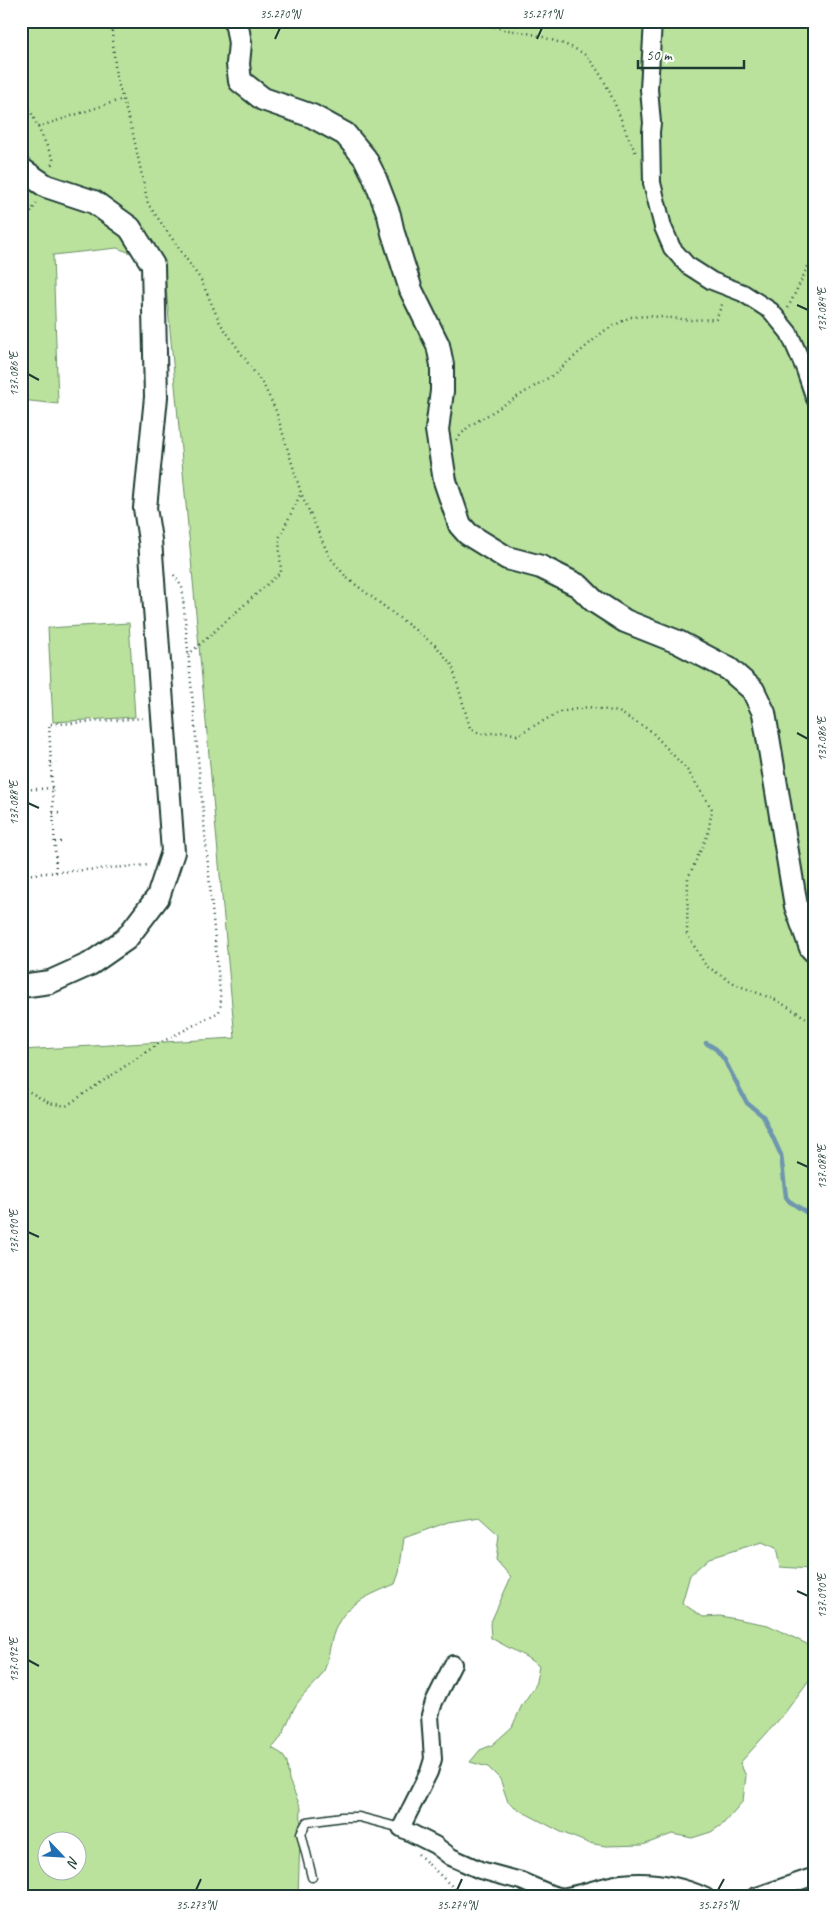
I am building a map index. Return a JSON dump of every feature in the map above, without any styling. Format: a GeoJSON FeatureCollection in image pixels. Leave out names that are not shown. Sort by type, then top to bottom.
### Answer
{"type":"FeatureCollection","features":[{"type":"Feature","properties":{"kind":"street"},"geometry":{"type":"LineString","coordinates":[[236,21],[240,43],[238,64],[240,81],[263,99],[312,116],[345,134],[365,158],[374,176],[390,215],[393,233],[411,290],[438,345],[442,365],[442,391],[436,430],[445,481],[460,525],[468,534],[507,558],[541,567],[579,586],[594,601],[625,621],[678,642],[729,669],[753,690],[764,714],[796,906],[811,948],[815,952]]}},
{"type":"Feature","properties":{"kind":"street"},"geometry":{"type":"LineString","coordinates":[[653,21],[649,89],[652,123],[652,183],[663,227],[672,248],[687,265],[712,281],[742,293],[771,311],[789,333],[815,399]]}},
{"type":"Feature","properties":{"kind":"street"},"geometry":{"type":"LineString","coordinates":[[21,169],[46,186],[94,202],[130,228],[153,265],[156,397],[145,508],[150,540],[173,852],[158,897],[126,939],[90,964],[50,982],[21,986]]}},
{"type":"Feature","properties":{"kind":"street"},"geometry":{"type":"LineString","coordinates":[[453,1664],[434,1702],[430,1715],[433,1759],[406,1830],[435,1844],[451,1857],[480,1870],[521,1881],[562,1897],[639,1882],[681,1887],[706,1897]]}},
{"type":"Feature","properties":{"kind":"street"},"geometry":{"type":"LineString","coordinates":[[754,1897],[815,1876]]}},
{"type":"Feature","properties":{"kind":"lane"},"geometry":{"type":"LineString","coordinates":[[312,1877],[301,1832],[307,1822],[359,1816],[406,1830]]}},
{"type":"Feature","properties":{"kind":"path"},"geometry":{"type":"LineString","coordinates":[[21,49],[26,21]]}},
{"type":"Feature","properties":{"kind":"path"},"geometry":{"type":"LineString","coordinates":[[111,21],[116,76],[133,134],[148,204],[200,280],[220,323],[264,386],[276,411],[301,493],[329,556],[347,578],[436,646],[452,665],[470,728],[481,734],[505,732],[517,736],[560,712],[588,707],[619,712],[651,731],[688,771],[712,808],[708,834],[688,878],[686,934],[706,966],[736,985],[776,1000],[815,1025]]}},
{"type":"Feature","properties":{"kind":"path"},"geometry":{"type":"LineString","coordinates":[[480,21],[493,28],[538,36],[557,42],[584,54],[602,79],[636,153]]}},
{"type":"Feature","properties":{"kind":"path"},"geometry":{"type":"LineString","coordinates":[[21,90],[53,159],[46,186],[21,230]]}},
{"type":"Feature","properties":{"kind":"path"},"geometry":{"type":"LineString","coordinates":[[38,127],[123,99]]}},
{"type":"Feature","properties":{"kind":"path"},"geometry":{"type":"LineString","coordinates":[[781,323],[812,258],[815,238]]}},
{"type":"Feature","properties":{"kind":"path"},"geometry":{"type":"LineString","coordinates":[[441,455],[468,427],[553,376],[604,331],[630,317],[650,316],[691,320],[716,319],[729,288]]}},
{"type":"Feature","properties":{"kind":"path"},"geometry":{"type":"LineString","coordinates":[[188,655],[281,572],[279,538],[301,493]]}},
{"type":"Feature","properties":{"kind":"path"},"geometry":{"type":"LineString","coordinates":[[56,872],[48,724],[163,717]]}},
{"type":"Feature","properties":{"kind":"path"},"geometry":{"type":"LineString","coordinates":[[51,762],[56,762]]}},
{"type":"Feature","properties":{"kind":"path"},"geometry":{"type":"LineString","coordinates":[[21,790],[52,788]]}},
{"type":"Feature","properties":{"kind":"path"},"geometry":{"type":"LineString","coordinates":[[53,813],[59,813]]}},
{"type":"Feature","properties":{"kind":"path"},"geometry":{"type":"LineString","coordinates":[[55,842],[60,842]]}},
{"type":"Feature","properties":{"kind":"path"},"geometry":{"type":"LineString","coordinates":[[21,875],[170,864]]}},
{"type":"Feature","properties":{"kind":"path"},"geometry":{"type":"LineString","coordinates":[[406,1830],[414,1850],[458,1892],[468,1897]]}},
{"type":"Feature","properties":{"kind":"green space"},"geometry":{"type":"Polygon","coordinates":[[[21,21],[815,21],[815,1514],[809,1519],[814,1560],[810,1569],[780,1567],[776,1548],[762,1542],[709,1558],[690,1575],[682,1603],[703,1617],[720,1616],[768,1625],[815,1648],[815,1672],[784,1714],[740,1763],[746,1776],[743,1801],[723,1824],[711,1832],[692,1838],[672,1834],[643,1845],[606,1846],[588,1843],[561,1832],[521,1811],[508,1802],[500,1779],[488,1767],[470,1762],[480,1750],[492,1745],[512,1727],[522,1705],[535,1686],[539,1666],[491,1638],[490,1624],[511,1577],[496,1560],[499,1535],[479,1517],[448,1522],[404,1538],[399,1573],[395,1584],[363,1599],[346,1612],[340,1620],[335,1630],[323,1672],[296,1705],[283,1733],[272,1748],[282,1754],[287,1762],[289,1780],[301,1808],[298,1897],[21,1897],[21,1050],[235,1038],[164,265],[117,248],[53,255],[58,404],[21,400],[21,21]]]}},
{"type":"Feature","properties":{"kind":"green space"},"geometry":{"type":"Polygon","coordinates":[[[129,623],[135,717],[53,722],[48,628],[129,623]]]}},
{"type":"Feature","properties":{"kind":"waterway"},"geometry":{"type":"LineString","coordinates":[[706,1043],[716,1049],[724,1059],[747,1103],[763,1116],[781,1155],[786,1197],[815,1218]]}}]}
